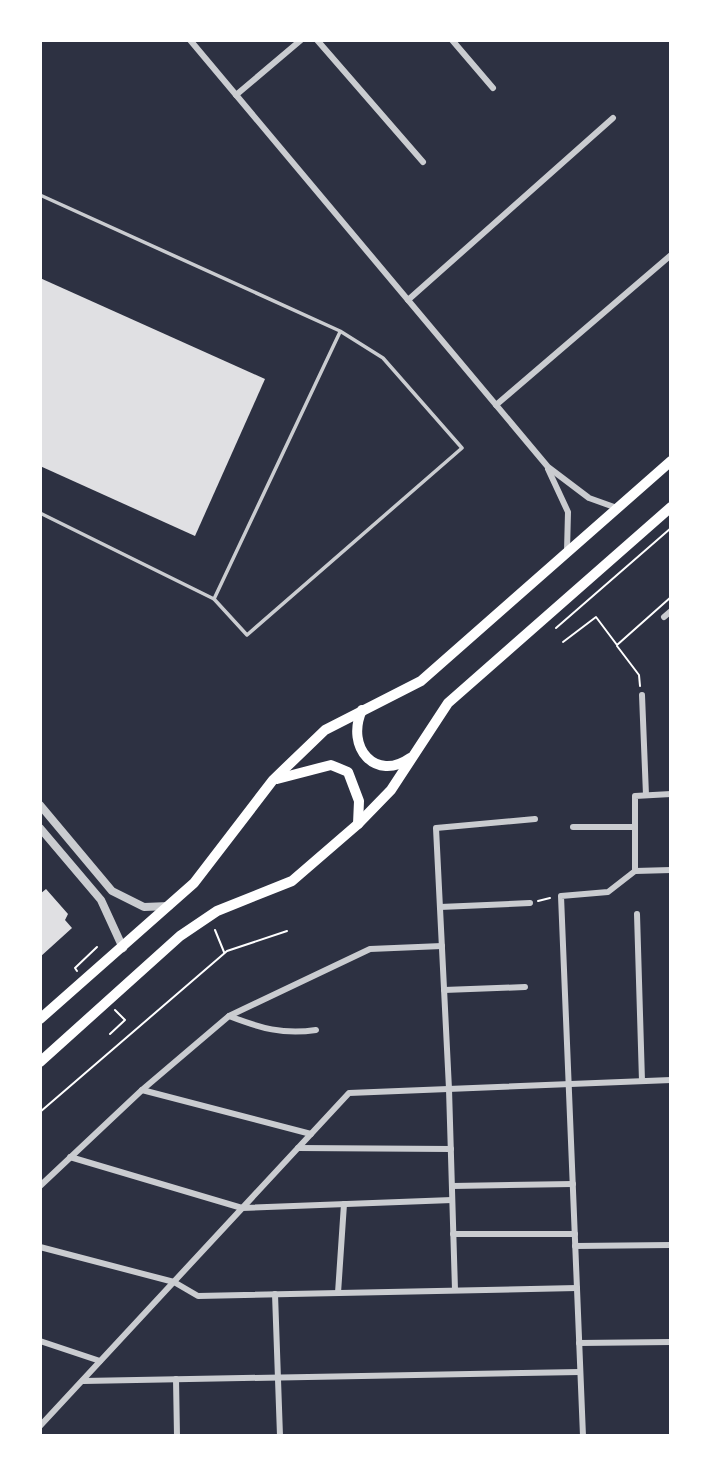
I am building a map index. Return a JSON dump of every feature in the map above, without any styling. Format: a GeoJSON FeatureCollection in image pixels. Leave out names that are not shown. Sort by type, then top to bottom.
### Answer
{"type":"FeatureCollection","features":[{"type":"Feature","properties":{"kind":"main road"},"geometry":{"type":"LineString","coordinates":[[40,1019],[172,906],[194,883],[274,780],[325,730],[421,681],[671,461]]}},
{"type":"Feature","properties":{"kind":"main road"},"geometry":{"type":"LineString","coordinates":[[40,1062],[180,936],[217,911],[292,881],[358,824],[391,790],[448,702],[671,507]]}},
{"type":"Feature","properties":{"kind":"main road"},"geometry":{"type":"LineString","coordinates":[[362,709],[355,726],[357,743],[367,758],[384,766],[402,764],[416,753]]}},
{"type":"Feature","properties":{"kind":"main road"},"geometry":{"type":"LineString","coordinates":[[274,780],[331,765],[348,772],[359,801],[358,824]]}},
{"type":"Feature","properties":{"kind":"street"},"geometry":{"type":"LineString","coordinates":[[190,40],[548,467],[589,498],[617,508]]}},
{"type":"Feature","properties":{"kind":"street"},"geometry":{"type":"LineString","coordinates":[[236,96],[301,40]]}},
{"type":"Feature","properties":{"kind":"street"},"geometry":{"type":"LineString","coordinates":[[317,40],[424,162]]}},
{"type":"Feature","properties":{"kind":"street"},"geometry":{"type":"LineString","coordinates":[[452,40],[493,88]]}},
{"type":"Feature","properties":{"kind":"street"},"geometry":{"type":"LineString","coordinates":[[408,300],[613,118]]}},
{"type":"Feature","properties":{"kind":"street"},"geometry":{"type":"LineString","coordinates":[[496,405],[671,255]]}},
{"type":"Feature","properties":{"kind":"street"},"geometry":{"type":"LineString","coordinates":[[548,467],[568,512],[567,551]]}},
{"type":"Feature","properties":{"kind":"street"},"geometry":{"type":"LineString","coordinates":[[664,617],[671,611]]}},
{"type":"Feature","properties":{"kind":"street"},"geometry":{"type":"LineString","coordinates":[[642,695],[646,795]]}},
{"type":"Feature","properties":{"kind":"street"},"geometry":{"type":"LineString","coordinates":[[635,871],[635,796],[671,794]]}},
{"type":"Feature","properties":{"kind":"street"},"geometry":{"type":"LineString","coordinates":[[40,804],[112,891],[144,907],[172,906]]}},
{"type":"Feature","properties":{"kind":"street"},"geometry":{"type":"LineString","coordinates":[[454,1290],[449,1089],[436,828],[535,819]]}},
{"type":"Feature","properties":{"kind":"street"},"geometry":{"type":"LineString","coordinates":[[573,827],[635,827]]}},
{"type":"Feature","properties":{"kind":"street"},"geometry":{"type":"LineString","coordinates":[[40,828],[101,900],[123,948]]}},
{"type":"Feature","properties":{"kind":"street"},"geometry":{"type":"LineString","coordinates":[[583,1436],[561,896],[608,892],[635,871],[671,870]]}},
{"type":"Feature","properties":{"kind":"street"},"geometry":{"type":"LineString","coordinates":[[440,907],[530,902]]}},
{"type":"Feature","properties":{"kind":"street"},"geometry":{"type":"LineString","coordinates":[[637,914],[642,1081]]}},
{"type":"Feature","properties":{"kind":"street"},"geometry":{"type":"LineString","coordinates":[[40,1186],[142,1090],[229,1016],[370,949],[442,946]]}},
{"type":"Feature","properties":{"kind":"street"},"geometry":{"type":"LineString","coordinates":[[444,990],[525,987]]}},
{"type":"Feature","properties":{"kind":"street"},"geometry":{"type":"LineString","coordinates":[[229,1016],[265,1030],[291,1034],[316,1030]]}},
{"type":"Feature","properties":{"kind":"street"},"geometry":{"type":"LineString","coordinates":[[40,1426],[349,1093],[671,1080]]}},
{"type":"Feature","properties":{"kind":"street"},"geometry":{"type":"LineString","coordinates":[[142,1090],[311,1134]]}},
{"type":"Feature","properties":{"kind":"street"},"geometry":{"type":"LineString","coordinates":[[298,1148],[451,1149]]}},
{"type":"Feature","properties":{"kind":"street"},"geometry":{"type":"LineString","coordinates":[[70,1157],[242,1208],[452,1200]]}},
{"type":"Feature","properties":{"kind":"street"},"geometry":{"type":"LineString","coordinates":[[452,1186],[573,1184]]}},
{"type":"Feature","properties":{"kind":"street"},"geometry":{"type":"LineString","coordinates":[[338,1293],[344,1204]]}},
{"type":"Feature","properties":{"kind":"street"},"geometry":{"type":"LineString","coordinates":[[453,1234],[575,1234]]}},
{"type":"Feature","properties":{"kind":"street"},"geometry":{"type":"LineString","coordinates":[[575,1246],[671,1245]]}},
{"type":"Feature","properties":{"kind":"street"},"geometry":{"type":"LineString","coordinates":[[40,1247],[174,1282],[198,1296],[577,1288]]}},
{"type":"Feature","properties":{"kind":"street"},"geometry":{"type":"LineString","coordinates":[[275,1294],[280,1436]]}},
{"type":"Feature","properties":{"kind":"street"},"geometry":{"type":"LineString","coordinates":[[40,1341],[100,1362]]}},
{"type":"Feature","properties":{"kind":"street"},"geometry":{"type":"LineString","coordinates":[[579,1343],[671,1342]]}},
{"type":"Feature","properties":{"kind":"street"},"geometry":{"type":"LineString","coordinates":[[83,1381],[580,1372]]}},
{"type":"Feature","properties":{"kind":"street"},"geometry":{"type":"LineString","coordinates":[[176,1379],[177,1436]]}},
{"type":"Feature","properties":{"kind":"lane"},"geometry":{"type":"LineString","coordinates":[[40,195],[340,331],[383,358],[461,447],[247,635],[214,599],[40,513]]}},
{"type":"Feature","properties":{"kind":"lane"},"geometry":{"type":"LineString","coordinates":[[214,599],[340,331]]}},
{"type":"Feature","properties":{"kind":"path"},"geometry":{"type":"LineString","coordinates":[[556,628],[671,528]]}},
{"type":"Feature","properties":{"kind":"path"},"geometry":{"type":"LineString","coordinates":[[617,645],[671,597]]}},
{"type":"Feature","properties":{"kind":"path"},"geometry":{"type":"LineString","coordinates":[[563,642],[596,617],[639,675],[642,695]]}},
{"type":"Feature","properties":{"kind":"path"},"geometry":{"type":"LineString","coordinates":[[530,902],[561,896]]}},
{"type":"Feature","properties":{"kind":"path"},"geometry":{"type":"LineString","coordinates":[[215,930],[225,953]]}},
{"type":"Feature","properties":{"kind":"path"},"geometry":{"type":"LineString","coordinates":[[40,1112],[225,953],[287,931]]}},
{"type":"Feature","properties":{"kind":"path"},"geometry":{"type":"LineString","coordinates":[[75,968],[97,947]]}},
{"type":"Feature","properties":{"kind":"path"},"geometry":{"type":"LineString","coordinates":[[110,1034],[125,1020]]}},
{"type":"Feature","properties":{"kind":"building"},"geometry":{"type":"Polygon","coordinates":[[[40,278],[265,379],[195,536],[40,466],[40,278]]]}},
{"type":"Feature","properties":{"kind":"building"},"geometry":{"type":"Polygon","coordinates":[[[46,889],[68,914],[65,920],[72,928],[40,957],[40,894],[46,889]]]}}]}
